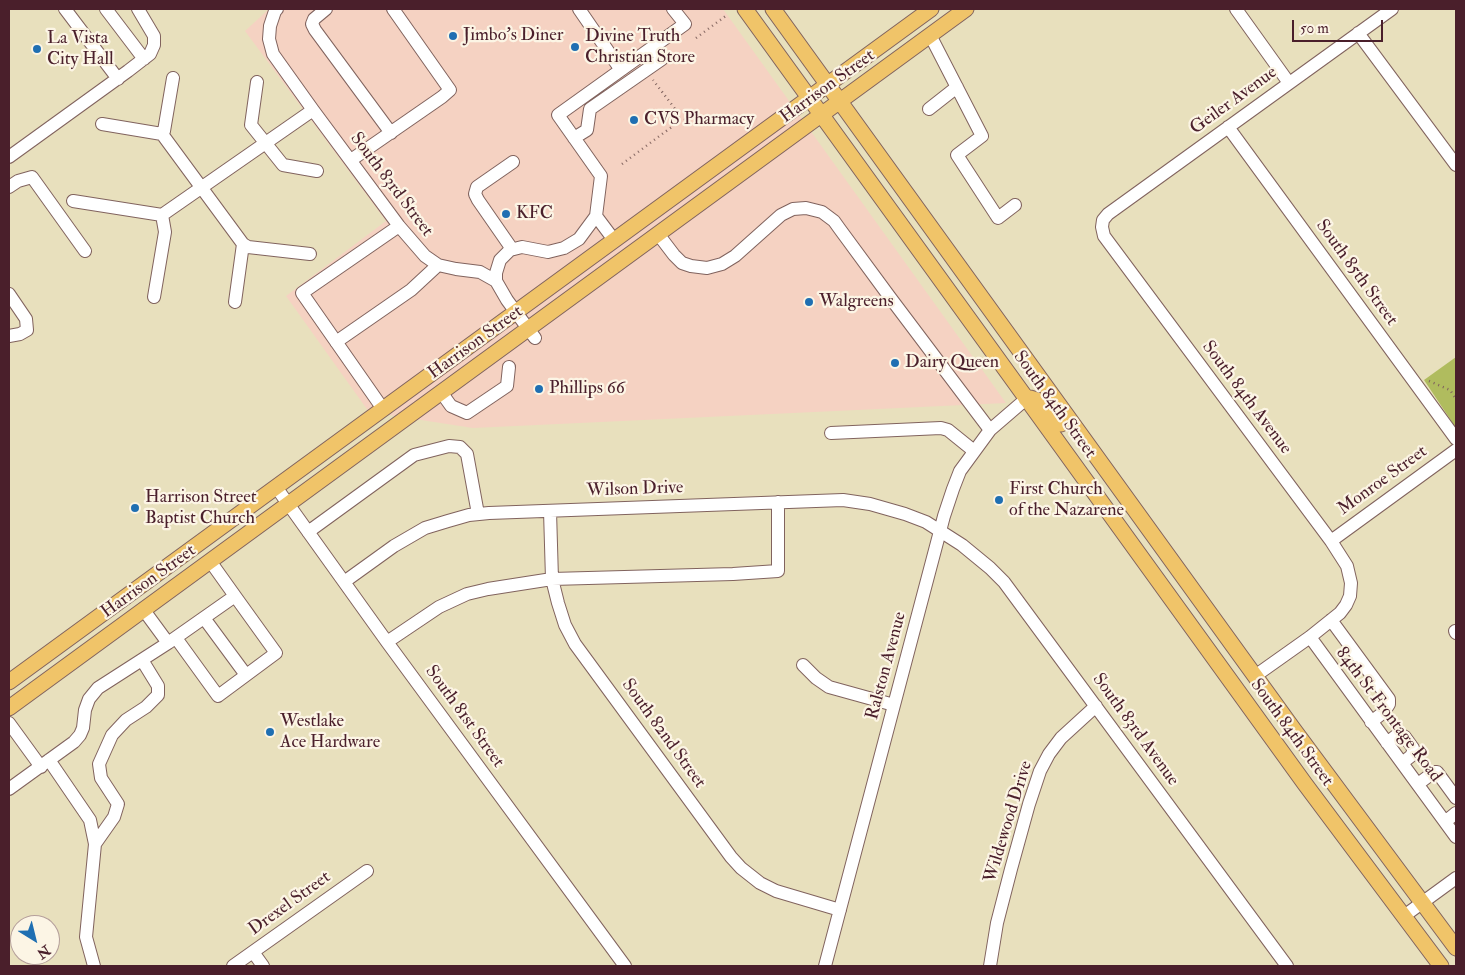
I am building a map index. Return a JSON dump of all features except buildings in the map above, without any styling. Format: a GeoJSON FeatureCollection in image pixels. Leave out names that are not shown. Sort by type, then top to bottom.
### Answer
{"type":"FeatureCollection","features":[{"type":"Feature","properties":{"kind":"main road","name":"South 84th Street"},"geometry":{"type":"LineString","coordinates":[[745,9],[1305,784],[1441,966]]}},
{"type":"Feature","properties":{"kind":"main road","name":"South 84th Street"},"geometry":{"type":"LineString","coordinates":[[773,9],[1255,676],[1456,948]]}},
{"type":"Feature","properties":{"kind":"main road","name":"Harrison Street"},"geometry":{"type":"LineString","coordinates":[[9,682],[931,9]]}},
{"type":"Feature","properties":{"kind":"main road","name":"Harrison Street"},"geometry":{"type":"LineString","coordinates":[[9,708],[441,392],[532,333],[658,234],[966,9]]}},
{"type":"Feature","properties":{"kind":"main road"},"geometry":{"type":"LineString","coordinates":[[1026,399],[1030,398],[1040,401],[1047,406],[1100,476],[1123,494]]}},
{"type":"Feature","properties":{"kind":"street"},"geometry":{"type":"LineString","coordinates":[[65,9],[118,79]]}},
{"type":"Feature","properties":{"kind":"street"},"geometry":{"type":"LineString","coordinates":[[106,9],[144,58]]}},
{"type":"Feature","properties":{"kind":"street"},"geometry":{"type":"LineString","coordinates":[[9,157],[150,54],[154,45],[154,36],[138,9]]}},
{"type":"Feature","properties":{"kind":"street","name":"South 83rd Street"},"geometry":{"type":"LineString","coordinates":[[277,9],[270,26],[269,40],[273,54],[398,226],[425,256],[438,265],[480,272],[496,281]]}},
{"type":"Feature","properties":{"kind":"street"},"geometry":{"type":"LineString","coordinates":[[326,9],[314,19],[312,24],[391,132]]}},
{"type":"Feature","properties":{"kind":"street"},"geometry":{"type":"LineString","coordinates":[[351,160],[450,90],[393,9]]}},
{"type":"Feature","properties":{"kind":"street"},"geometry":{"type":"LineString","coordinates":[[578,9],[621,70]]}},
{"type":"Feature","properties":{"kind":"street"},"geometry":{"type":"LineString","coordinates":[[532,333],[501,291],[496,281],[500,260],[512,249],[522,247],[548,252],[564,248],[579,239],[596,216],[601,176],[558,115],[685,24],[674,9]]}},
{"type":"Feature","properties":{"kind":"street"},"geometry":{"type":"LineString","coordinates":[[1236,9],[1289,83]]}},
{"type":"Feature","properties":{"kind":"street","name":"Geiler Avenue"},"geometry":{"type":"LineString","coordinates":[[1102,227],[1103,220],[1108,214],[1392,9]]}},
{"type":"Feature","properties":{"kind":"street"},"geometry":{"type":"LineString","coordinates":[[1358,33],[1456,165]]}},
{"type":"Feature","properties":{"kind":"street"},"geometry":{"type":"LineString","coordinates":[[930,35],[982,136],[956,155],[998,218],[1015,205]]}},
{"type":"Feature","properties":{"kind":"street"},"geometry":{"type":"LineString","coordinates":[[574,138],[586,130],[590,109],[662,59],[653,47]]}},
{"type":"Feature","properties":{"kind":"street"},"geometry":{"type":"LineString","coordinates":[[162,134],[173,78]]}},
{"type":"Feature","properties":{"kind":"street"},"geometry":{"type":"LineString","coordinates":[[257,82],[251,124],[282,165],[317,171]]}},
{"type":"Feature","properties":{"kind":"street"},"geometry":{"type":"LineString","coordinates":[[929,110],[957,87]]}},
{"type":"Feature","properties":{"kind":"street"},"geometry":{"type":"LineString","coordinates":[[73,201],[162,215],[312,110]]}},
{"type":"Feature","properties":{"kind":"street"},"geometry":{"type":"LineString","coordinates":[[102,124],[162,134],[243,244],[248,247],[310,254]]}},
{"type":"Feature","properties":{"kind":"street","name":"South 85th Street"},"geometry":{"type":"LineString","coordinates":[[1228,127],[1456,439]]}},
{"type":"Feature","properties":{"kind":"street"},"geometry":{"type":"LineString","coordinates":[[512,249],[475,194],[477,187],[513,162]]}},
{"type":"Feature","properties":{"kind":"street"},"geometry":{"type":"LineString","coordinates":[[9,187],[18,181],[32,177],[85,250]]}},
{"type":"Feature","properties":{"kind":"street"},"geometry":{"type":"LineString","coordinates":[[658,234],[682,263],[707,268],[722,264],[735,256],[782,215],[793,209],[806,208],[822,212],[834,221],[990,430]]}},
{"type":"Feature","properties":{"kind":"street"},"geometry":{"type":"LineString","coordinates":[[154,297],[165,232],[162,215]]}},
{"type":"Feature","properties":{"kind":"street"},"geometry":{"type":"LineString","coordinates":[[596,216],[614,240]]}},
{"type":"Feature","properties":{"kind":"street"},"geometry":{"type":"LineString","coordinates":[[383,409],[302,293],[398,226]]}},
{"type":"Feature","properties":{"kind":"street","name":"South 84th Avenue"},"geometry":{"type":"LineString","coordinates":[[1102,227],[1104,236],[1331,541],[1347,566],[1351,583],[1350,596],[1343,609],[1331,620]]}},
{"type":"Feature","properties":{"kind":"street"},"geometry":{"type":"LineString","coordinates":[[235,302],[243,244]]}},
{"type":"Feature","properties":{"kind":"street"},"geometry":{"type":"LineString","coordinates":[[336,342],[411,290],[438,265]]}},
{"type":"Feature","properties":{"kind":"street"},"geometry":{"type":"LineString","coordinates":[[9,294],[26,319],[27,330],[20,334],[9,336]]}},
{"type":"Feature","properties":{"kind":"street"},"geometry":{"type":"LineString","coordinates":[[441,392],[452,406],[467,413],[507,386],[509,367]]}},
{"type":"Feature","properties":{"kind":"street","name":"Ralston Avenue"},"geometry":{"type":"LineString","coordinates":[[825,966],[940,531],[953,489],[960,471],[990,430],[1026,399]]}},
{"type":"Feature","properties":{"kind":"street"},"geometry":{"type":"LineString","coordinates":[[831,433],[941,428],[948,430],[974,451]]}},
{"type":"Feature","properties":{"kind":"street"},"geometry":{"type":"LineString","coordinates":[[308,532],[414,456],[448,446],[460,447],[467,454],[478,514]]}},
{"type":"Feature","properties":{"kind":"street","name":"Monroe Street"},"geometry":{"type":"LineString","coordinates":[[1331,541],[1456,450]]}},
{"type":"Feature","properties":{"kind":"street","name":"South 81st Street"},"geometry":{"type":"LineString","coordinates":[[276,487],[387,642],[625,966]]}},
{"type":"Feature","properties":{"kind":"street","name":"Wilson Drive"},"geometry":{"type":"LineString","coordinates":[[344,582],[408,537],[448,520],[478,514],[844,500],[870,504],[905,514],[926,522],[940,531]]}},
{"type":"Feature","properties":{"kind":"street"},"geometry":{"type":"LineString","coordinates":[[387,642],[439,607],[467,594],[488,589],[552,579],[778,571],[778,502]]}},
{"type":"Feature","properties":{"kind":"street","name":"South 82nd Street"},"geometry":{"type":"LineString","coordinates":[[550,511],[552,579],[560,611],[575,644],[732,857],[750,876],[776,891],[840,910]]}},
{"type":"Feature","properties":{"kind":"street","name":"South 83rd Avenue"},"geometry":{"type":"LineString","coordinates":[[940,531],[962,545],[1004,582],[1286,966]]}},
{"type":"Feature","properties":{"kind":"street"},"geometry":{"type":"LineString","coordinates":[[144,609],[218,696],[276,653],[210,561]]}},
{"type":"Feature","properties":{"kind":"street"},"geometry":{"type":"LineString","coordinates":[[9,789],[74,742],[83,728],[89,699],[98,688],[172,641],[235,596]]}},
{"type":"Feature","properties":{"kind":"street"},"geometry":{"type":"LineString","coordinates":[[204,618],[246,675]]}},
{"type":"Feature","properties":{"kind":"street"},"geometry":{"type":"LineString","coordinates":[[1255,676],[1331,620],[1389,699],[1389,704],[1384,712],[1371,722]]}},
{"type":"Feature","properties":{"kind":"street","name":"84th St Frontage Road"},"geometry":{"type":"LineString","coordinates":[[1310,637],[1456,837]]}},
{"type":"Feature","properties":{"kind":"street"},"geometry":{"type":"LineString","coordinates":[[95,844],[114,817],[118,804],[101,778],[99,764],[112,735],[126,720],[146,707],[158,695],[158,686],[142,660]]}},
{"type":"Feature","properties":{"kind":"street"},"geometry":{"type":"LineString","coordinates":[[803,665],[816,678],[829,686],[894,705]]}},
{"type":"Feature","properties":{"kind":"street","name":"Wildewood Drive"},"geometry":{"type":"LineString","coordinates":[[990,966],[1011,869],[1040,771],[1049,754],[1061,738],[1096,706]]}},
{"type":"Feature","properties":{"kind":"street"},"geometry":{"type":"LineString","coordinates":[[9,723],[90,820],[95,844],[86,937],[94,966]]}},
{"type":"Feature","properties":{"kind":"street"},"geometry":{"type":"LineString","coordinates":[[1387,743],[1396,735],[1400,734],[1406,737],[1413,748],[1413,752],[1402,763]]}},
{"type":"Feature","properties":{"kind":"street"},"geometry":{"type":"LineString","coordinates":[[1418,784],[1434,772],[1437,772],[1456,798]]}},
{"type":"Feature","properties":{"kind":"street"},"geometry":{"type":"LineString","coordinates":[[1445,822],[1456,813]]}},
{"type":"Feature","properties":{"kind":"street","name":"Drexel Street"},"geometry":{"type":"LineString","coordinates":[[233,966],[367,871]]}},
{"type":"Feature","properties":{"kind":"street"},"geometry":{"type":"LineString","coordinates":[[1404,916],[1456,878]]}},
{"type":"Feature","properties":{"kind":"street"},"geometry":{"type":"LineString","coordinates":[[253,952],[263,966]]}},
{"type":"Feature","properties":{"kind":"path"},"geometry":{"type":"LineString","coordinates":[[696,38],[727,15]]}},
{"type":"Feature","properties":{"kind":"path"},"geometry":{"type":"LineString","coordinates":[[622,164],[677,124],[678,114],[652,79],[657,75]]}},
{"type":"Feature","properties":{"kind":"path"},"geometry":{"type":"LineString","coordinates":[[677,118],[692,120]]}},
{"type":"Feature","properties":{"kind":"path"},"geometry":{"type":"LineString","coordinates":[[1424,379],[1450,390],[1456,399]]}},
{"type":"Feature","properties":{"kind":"shaded area"},"geometry":{"type":"Polygon","coordinates":[[[269,9],[723,9],[1006,403],[473,428],[369,412],[286,296],[386,221],[245,31],[269,9]]]}},
{"type":"Feature","properties":{"kind":"green space"},"geometry":{"type":"Polygon","coordinates":[[[1456,357],[1456,428],[1424,380],[1456,357]]]}},
{"type":"Feature","properties":{"kind":"place","name":"Jimbo's Diner"},"geometry":{"type":"Point","coordinates":[453,36]}},
{"type":"Feature","properties":{"kind":"place","name":"Divine Truth Christian Store"},"geometry":{"type":"Point","coordinates":[575,47]}},
{"type":"Feature","properties":{"kind":"place","name":"La Vista City Hall"},"geometry":{"type":"Point","coordinates":[37,49]}},
{"type":"Feature","properties":{"kind":"place","name":"CVS Pharmacy"},"geometry":{"type":"Point","coordinates":[634,120]}},
{"type":"Feature","properties":{"kind":"place","name":"KFC"},"geometry":{"type":"Point","coordinates":[506,214]}},
{"type":"Feature","properties":{"kind":"place","name":"Walgreens"},"geometry":{"type":"Point","coordinates":[809,302]}},
{"type":"Feature","properties":{"kind":"place","name":"Dairy Queen"},"geometry":{"type":"Point","coordinates":[895,363]}},
{"type":"Feature","properties":{"kind":"place","name":"Phillips 66"},"geometry":{"type":"Point","coordinates":[539,389]}},
{"type":"Feature","properties":{"kind":"place","name":"First Church of the Nazarene"},"geometry":{"type":"Point","coordinates":[999,500]}},
{"type":"Feature","properties":{"kind":"place","name":"Harrison Street Baptist Church"},"geometry":{"type":"Point","coordinates":[135,508]}},
{"type":"Feature","properties":{"kind":"place","name":"Westlake Ace Hardware"},"geometry":{"type":"Point","coordinates":[270,732]}}]}
